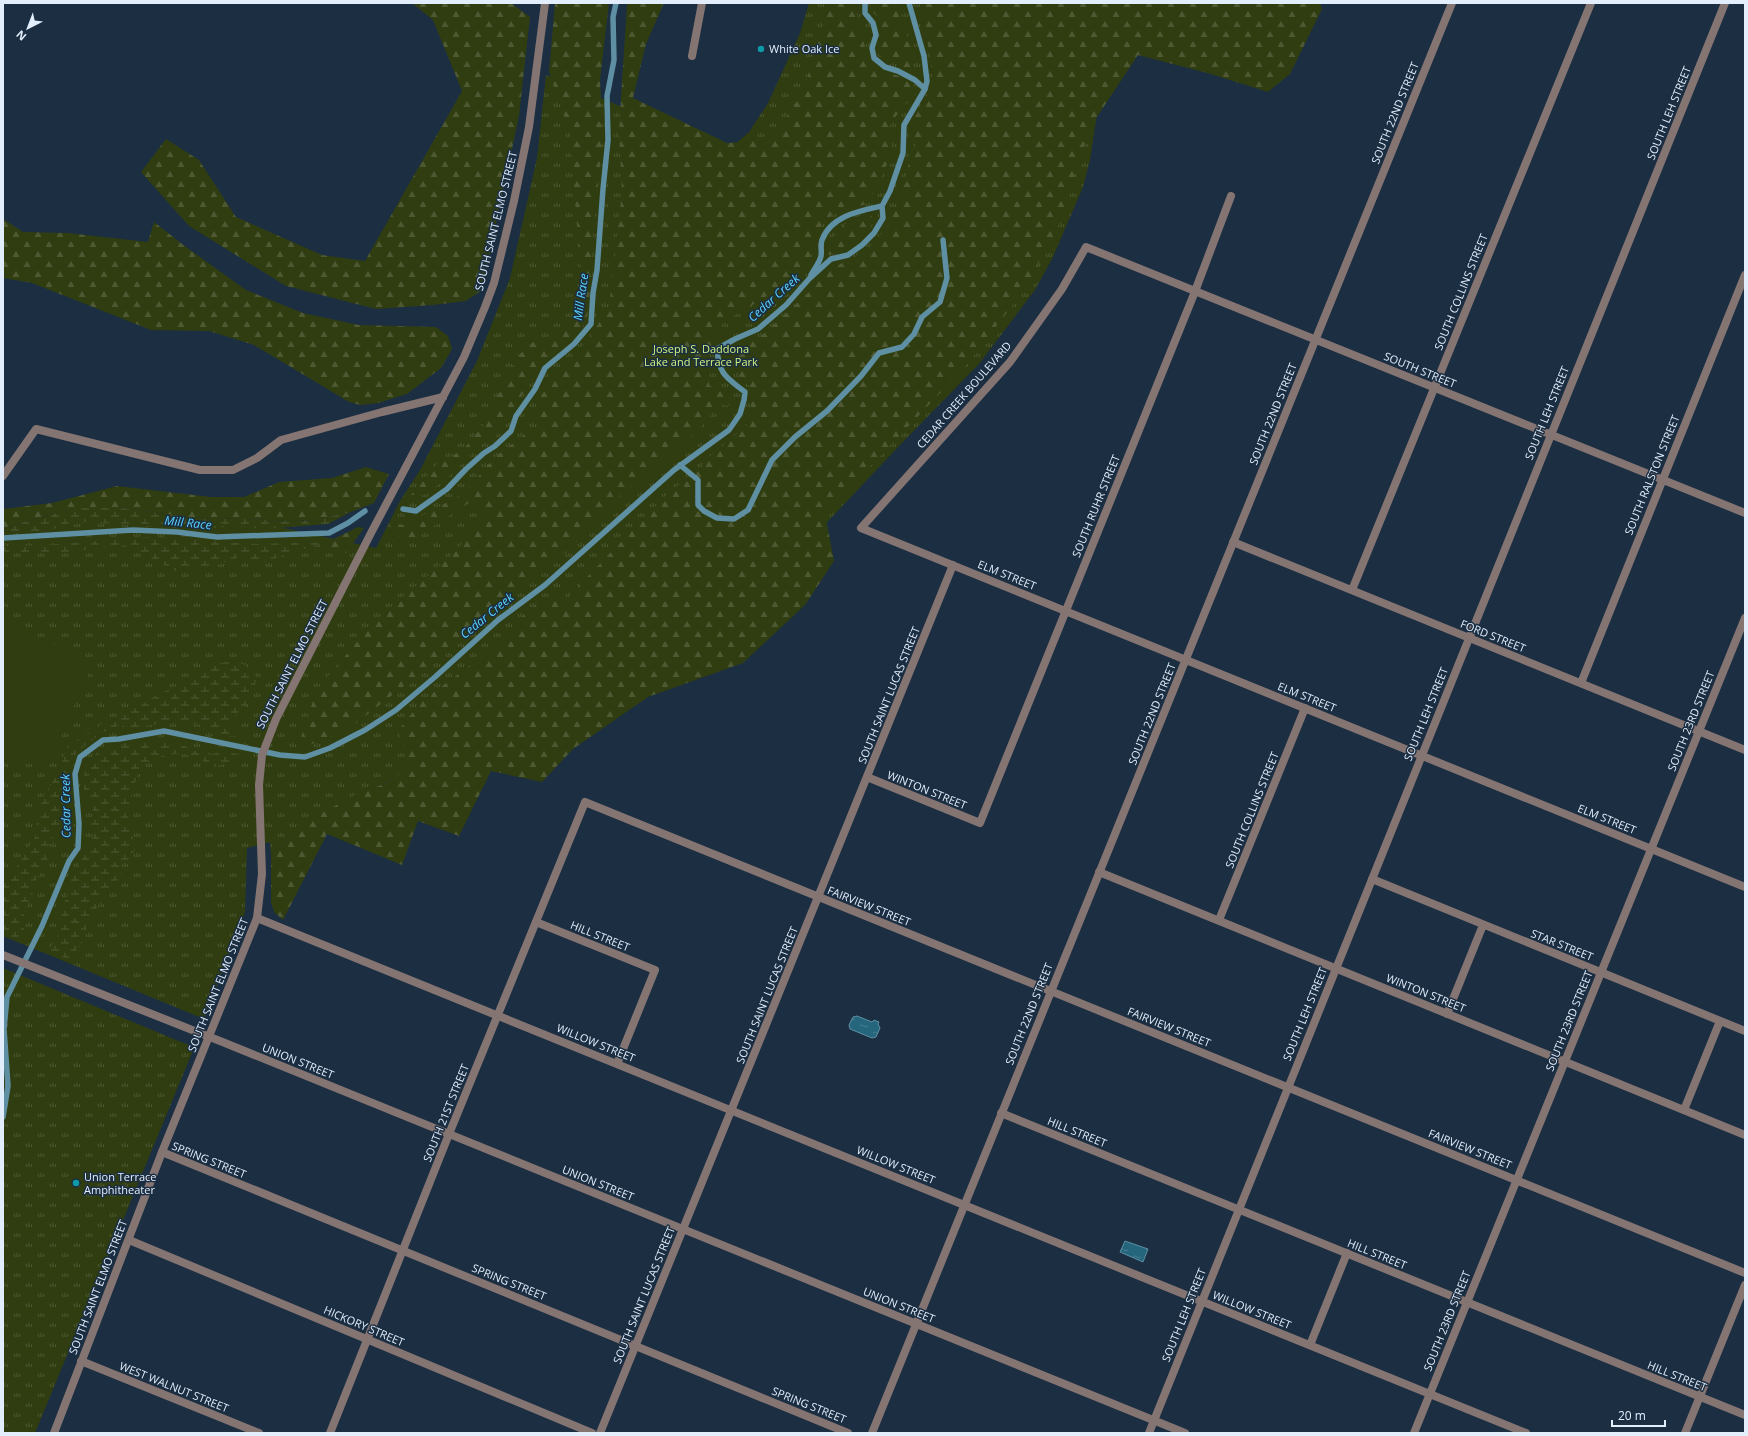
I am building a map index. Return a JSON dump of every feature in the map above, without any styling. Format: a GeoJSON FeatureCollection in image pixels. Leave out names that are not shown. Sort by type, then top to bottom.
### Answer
{"type":"FeatureCollection","features":[{"type":"Feature","properties":{"kind":"street","name":"SOUTH SAINT ELMO STREET"},"geometry":{"type":"LineString","coordinates":[[54,1433],[162,1152],[257,918],[262,874],[259,785],[262,755],[276,719],[371,533],[464,357],[494,283],[514,201],[529,127],[545,3]]}},
{"type":"Feature","properties":{"kind":"street"},"geometry":{"type":"LineString","coordinates":[[692,56],[702,3]]}},
{"type":"Feature","properties":{"kind":"street","name":"SOUTH 22ND STREET"},"geometry":{"type":"LineString","coordinates":[[872,1433],[1452,3]]}},
{"type":"Feature","properties":{"kind":"street","name":"SOUTH COLLINS STREET"},"geometry":{"type":"LineString","coordinates":[[1352,590],[1591,3]]}},
{"type":"Feature","properties":{"kind":"street","name":"SOUTH LEH STREET"},"geometry":{"type":"LineString","coordinates":[[1148,1433],[1725,3]]}},
{"type":"Feature","properties":{"kind":"street","name":"SOUTH RUHR STREET"},"geometry":{"type":"LineString","coordinates":[[980,823],[1196,291],[1231,196]]}},
{"type":"Feature","properties":{"kind":"street","name":"SOUTH STREET"},"geometry":{"type":"LineString","coordinates":[[1086,247],[1745,513]]}},
{"type":"Feature","properties":{"kind":"street","name":"CEDAR CREEK BOULEVARD"},"geometry":{"type":"LineString","coordinates":[[861,528],[1010,362],[1062,289],[1086,247]]}},
{"type":"Feature","properties":{"kind":"street","name":"SOUTH RALSTON STREET"},"geometry":{"type":"LineString","coordinates":[[1581,683],[1745,275]]}},
{"type":"Feature","properties":{"kind":"street"},"geometry":{"type":"LineString","coordinates":[[3,476],[36,429],[200,470],[233,470],[257,458],[281,440],[443,397]]}},
{"type":"Feature","properties":{"kind":"street","name":"ELM STREET"},"geometry":{"type":"LineString","coordinates":[[861,528],[1745,887]]}},
{"type":"Feature","properties":{"kind":"street","name":"FORD STREET"},"geometry":{"type":"LineString","coordinates":[[1234,542],[1745,750]]}},
{"type":"Feature","properties":{"kind":"street","name":"SOUTH SAINT LUCAS STREET"},"geometry":{"type":"LineString","coordinates":[[600,1433],[953,565]]}},
{"type":"Feature","properties":{"kind":"street","name":"SOUTH 23RD STREET"},"geometry":{"type":"LineString","coordinates":[[1414,1433],[1745,618]]}},
{"type":"Feature","properties":{"kind":"street","name":"SOUTH COLLINS STREET"},"geometry":{"type":"LineString","coordinates":[[1219,920],[1305,708]]}},
{"type":"Feature","properties":{"kind":"street","name":"WINTON STREET"},"geometry":{"type":"LineString","coordinates":[[867,777],[980,823]]}},
{"type":"Feature","properties":{"kind":"street","name":"FAIRVIEW STREET"},"geometry":{"type":"LineString","coordinates":[[585,802],[1745,1273]]}},
{"type":"Feature","properties":{"kind":"street","name":"SOUTH 21ST STREET"},"geometry":{"type":"LineString","coordinates":[[330,1433],[366,1339],[585,802]]}},
{"type":"Feature","properties":{"kind":"street","name":"WINTON STREET"},"geometry":{"type":"LineString","coordinates":[[1099,872],[1745,1135]]}},
{"type":"Feature","properties":{"kind":"street","name":"STAR STREET"},"geometry":{"type":"LineString","coordinates":[[1372,879],[1745,1031]]}},
{"type":"Feature","properties":{"kind":"street","name":"WILLOW STREET"},"geometry":{"type":"LineString","coordinates":[[257,918],[1526,1433]]}},
{"type":"Feature","properties":{"kind":"street","name":"HILL STREET"},"geometry":{"type":"LineString","coordinates":[[536,922],[655,970],[617,1064]]}},
{"type":"Feature","properties":{"kind":"street"},"geometry":{"type":"LineString","coordinates":[[1447,1014],[1483,925]]}},
{"type":"Feature","properties":{"kind":"street","name":"UNION STREET"},"geometry":{"type":"LineString","coordinates":[[3,955],[449,1134],[1185,1433]]}},
{"type":"Feature","properties":{"kind":"street"},"geometry":{"type":"LineString","coordinates":[[1684,1110],[1720,1021]]}},
{"type":"Feature","properties":{"kind":"street","name":"HILL STREET"},"geometry":{"type":"LineString","coordinates":[[1001,1113],[1745,1415]]}},
{"type":"Feature","properties":{"kind":"street","name":"SPRING STREET"},"geometry":{"type":"LineString","coordinates":[[162,1152],[848,1433]]}},
{"type":"Feature","properties":{"kind":"street","name":"HICKORY STREET"},"geometry":{"type":"LineString","coordinates":[[129,1240],[592,1433]]}},
{"type":"Feature","properties":{"kind":"street"},"geometry":{"type":"LineString","coordinates":[[1310,1345],[1347,1253]]}},
{"type":"Feature","properties":{"kind":"street"},"geometry":{"type":"LineString","coordinates":[[1685,1433],[1745,1285]]}},
{"type":"Feature","properties":{"kind":"street","name":"WEST WALNUT STREET"},"geometry":{"type":"LineString","coordinates":[[81,1361],[259,1433]]}},
{"type":"Feature","properties":{"kind":"green space"},"geometry":{"type":"Polygon","coordinates":[[[412,3],[511,3],[530,17],[519,116],[482,290],[466,301],[376,309],[286,286],[189,226],[141,172],[166,139],[199,160],[236,217],[322,255],[365,261],[462,91],[433,20],[412,3]]]}},
{"type":"Feature","properties":{"kind":"green space"},"geometry":{"type":"Polygon","coordinates":[[[555,3],[609,3],[600,80],[603,139],[593,231],[589,309],[585,324],[570,341],[547,356],[496,436],[483,443],[447,478],[424,495],[411,495],[438,463],[463,450],[482,427],[518,356],[534,341],[554,335],[582,318],[585,299],[579,252],[570,134],[549,72],[555,3]]]}},
{"type":"Feature","properties":{"kind":"green space"},"geometry":{"type":"Polygon","coordinates":[[[627,3],[664,3],[646,44],[633,98],[727,143],[775,139],[804,89],[830,3],[857,3],[856,11],[868,59],[888,73],[899,76],[916,87],[916,95],[902,107],[889,127],[892,152],[878,185],[866,204],[832,215],[820,227],[814,252],[791,282],[723,322],[702,363],[710,386],[732,394],[729,406],[713,403],[710,418],[669,458],[620,495],[568,551],[490,614],[449,651],[346,731],[301,748],[302,734],[317,689],[377,619],[453,554],[483,520],[478,497],[405,545],[389,523],[404,525],[463,494],[496,456],[537,426],[537,403],[554,375],[587,341],[609,308],[622,192],[619,130],[627,3]]]}},
{"type":"Feature","properties":{"kind":"green space","name":"Joseph S. Daddona Lake and Terrace Park"},"geometry":{"type":"Polygon","coordinates":[[[809,3],[1099,3],[1097,114],[1090,160],[1083,187],[1053,257],[1035,290],[979,364],[799,552],[292,835],[271,856],[270,842],[247,848],[245,912],[204,1019],[3,936],[3,531],[103,520],[265,524],[376,548],[400,501],[420,470],[477,361],[510,278],[537,158],[546,75],[727,151],[749,132],[768,103],[800,33],[809,3]]]}},
{"type":"Feature","properties":{"kind":"green space"},"geometry":{"type":"Polygon","coordinates":[[[870,3],[895,3],[915,57],[910,74],[899,65],[884,60],[876,50],[881,27],[878,18],[869,9],[870,3]]]}},
{"type":"Feature","properties":{"kind":"green space"},"geometry":{"type":"Polygon","coordinates":[[[920,3],[1320,3],[1322,9],[1290,74],[1268,92],[1211,74],[1138,55],[1089,129],[1061,221],[1026,288],[963,369],[825,514],[834,561],[805,605],[743,663],[648,697],[573,749],[542,782],[491,771],[459,836],[418,821],[402,865],[327,834],[283,920],[274,912],[271,902],[271,856],[305,822],[357,794],[384,784],[401,773],[408,757],[398,731],[421,702],[509,636],[528,608],[567,598],[669,492],[697,472],[710,456],[746,426],[750,417],[751,403],[758,395],[739,375],[732,349],[758,339],[803,298],[831,269],[868,249],[888,226],[901,195],[910,159],[917,140],[911,134],[915,117],[933,85],[931,62],[920,3]]]}},
{"type":"Feature","properties":{"kind":"green space"},"geometry":{"type":"Polygon","coordinates":[[[869,213],[875,220],[860,239],[840,252],[824,255],[832,240],[846,223],[869,213]]]}},
{"type":"Feature","properties":{"kind":"green space"},"geometry":{"type":"Polygon","coordinates":[[[3,219],[23,232],[68,233],[148,242],[154,222],[246,290],[303,313],[359,325],[436,327],[448,336],[452,349],[441,368],[407,394],[378,403],[360,405],[349,402],[254,345],[209,331],[151,330],[32,283],[3,278],[3,219]]]}},
{"type":"Feature","properties":{"kind":"green space"},"geometry":{"type":"Polygon","coordinates":[[[366,467],[389,474],[374,503],[351,512],[315,520],[292,521],[189,517],[120,508],[74,508],[3,528],[3,509],[52,503],[117,486],[211,497],[244,497],[279,482],[332,478],[366,467]]]}},
{"type":"Feature","properties":{"kind":"green space"},"geometry":{"type":"Polygon","coordinates":[[[74,508],[120,508],[189,517],[292,521],[315,520],[351,512],[328,524],[266,529],[228,525],[206,530],[85,522],[45,531],[3,534],[3,528],[74,508]]]}},
{"type":"Feature","properties":{"kind":"green space"},"geometry":{"type":"Polygon","coordinates":[[[358,527],[364,528],[346,553],[319,546],[358,527]]]}},
{"type":"Feature","properties":{"kind":"green space"},"geometry":{"type":"Polygon","coordinates":[[[155,537],[251,544],[326,542],[257,564],[239,557],[220,564],[175,571],[124,545],[70,552],[3,553],[3,546],[44,545],[155,537]]]}},
{"type":"Feature","properties":{"kind":"green space"},"geometry":{"type":"Polygon","coordinates":[[[3,622],[94,661],[48,765],[8,762],[3,759],[3,622]]]}},
{"type":"Feature","properties":{"kind":"green space"},"geometry":{"type":"Polygon","coordinates":[[[230,661],[241,661],[257,678],[248,704],[239,711],[228,726],[231,732],[248,736],[247,740],[214,732],[198,724],[185,721],[129,728],[120,725],[101,733],[76,753],[71,766],[71,797],[46,851],[48,862],[35,881],[32,896],[25,909],[23,920],[25,935],[22,941],[3,933],[3,883],[19,863],[35,837],[38,812],[44,795],[58,773],[67,747],[100,725],[141,705],[158,694],[173,688],[211,666],[230,661]]]}},
{"type":"Feature","properties":{"kind":"green space"},"geometry":{"type":"Polygon","coordinates":[[[151,743],[177,743],[198,752],[211,755],[219,752],[239,754],[242,758],[214,767],[192,756],[175,754],[161,756],[143,766],[136,779],[128,819],[135,848],[134,852],[130,858],[119,867],[122,874],[107,890],[87,925],[83,942],[68,960],[47,949],[52,946],[61,930],[62,909],[68,894],[72,876],[89,846],[95,831],[90,827],[93,812],[84,789],[85,774],[88,763],[95,755],[114,746],[151,743]]]}},
{"type":"Feature","properties":{"kind":"green space"},"geometry":{"type":"Polygon","coordinates":[[[3,968],[189,1045],[192,1053],[35,1433],[3,1433],[3,968]]]}},
{"type":"Feature","properties":{"kind":"water"},"geometry":{"type":"Polygon","coordinates":[[[857,1016],[872,1022],[874,1020],[879,1022],[878,1024],[880,1028],[876,1037],[872,1038],[850,1029],[849,1025],[853,1017],[857,1016]]]}},
{"type":"Feature","properties":{"kind":"water"},"geometry":{"type":"Polygon","coordinates":[[[1125,1241],[1148,1249],[1143,1262],[1120,1252],[1125,1241]]]}},
{"type":"Feature","properties":{"kind":"waterway","name":"Mill Race"},"geometry":{"type":"LineString","coordinates":[[403,509],[416,511],[447,489],[466,469],[511,431],[516,416],[535,389],[545,368],[574,344],[591,324],[608,140],[607,96],[614,60],[613,17],[616,3]]}},
{"type":"Feature","properties":{"kind":"waterway"},"geometry":{"type":"LineString","coordinates":[[865,3],[865,13],[873,23],[876,35],[872,48],[874,58],[885,67],[898,71],[915,80],[925,89]]}},
{"type":"Feature","properties":{"kind":"waterway","name":"Cedar Creek"},"geometry":{"type":"LineString","coordinates":[[3,1117],[8,1086],[4,1029],[7,997],[42,926],[69,861],[78,848],[79,824],[75,774],[80,757],[103,740],[119,739],[164,731],[280,755],[305,757],[330,748],[365,730],[396,710],[498,620],[545,585],[674,470],[729,430],[740,414],[745,392],[725,375],[720,365],[717,349],[758,329],[786,305],[809,279],[831,259],[848,255],[862,245],[874,233],[883,218],[882,206],[890,191],[903,153],[904,125],[925,89],[927,81],[924,56],[909,3]]}},
{"type":"Feature","properties":{"kind":"waterway"},"geometry":{"type":"LineString","coordinates":[[811,275],[820,258],[822,240],[832,225],[847,216],[882,206]]}},
{"type":"Feature","properties":{"kind":"waterway"},"geometry":{"type":"LineString","coordinates":[[680,465],[698,480],[698,505],[704,511],[717,518],[734,519],[748,510],[772,460],[795,437],[827,411],[861,376],[879,353],[902,347],[914,334],[922,317],[940,302],[947,278],[943,240]]}},
{"type":"Feature","properties":{"kind":"waterway","name":"Mill Race"},"geometry":{"type":"LineString","coordinates":[[3,538],[133,530],[177,532],[217,537],[329,533],[348,523],[365,511]]}},
{"type":"Feature","properties":{"kind":"place","name":"White Oak Ice"},"geometry":{"type":"Point","coordinates":[761,49]}},
{"type":"Feature","properties":{"kind":"place","name":"Union Terrace Amphitheater"},"geometry":{"type":"Point","coordinates":[76,1183]}}]}
